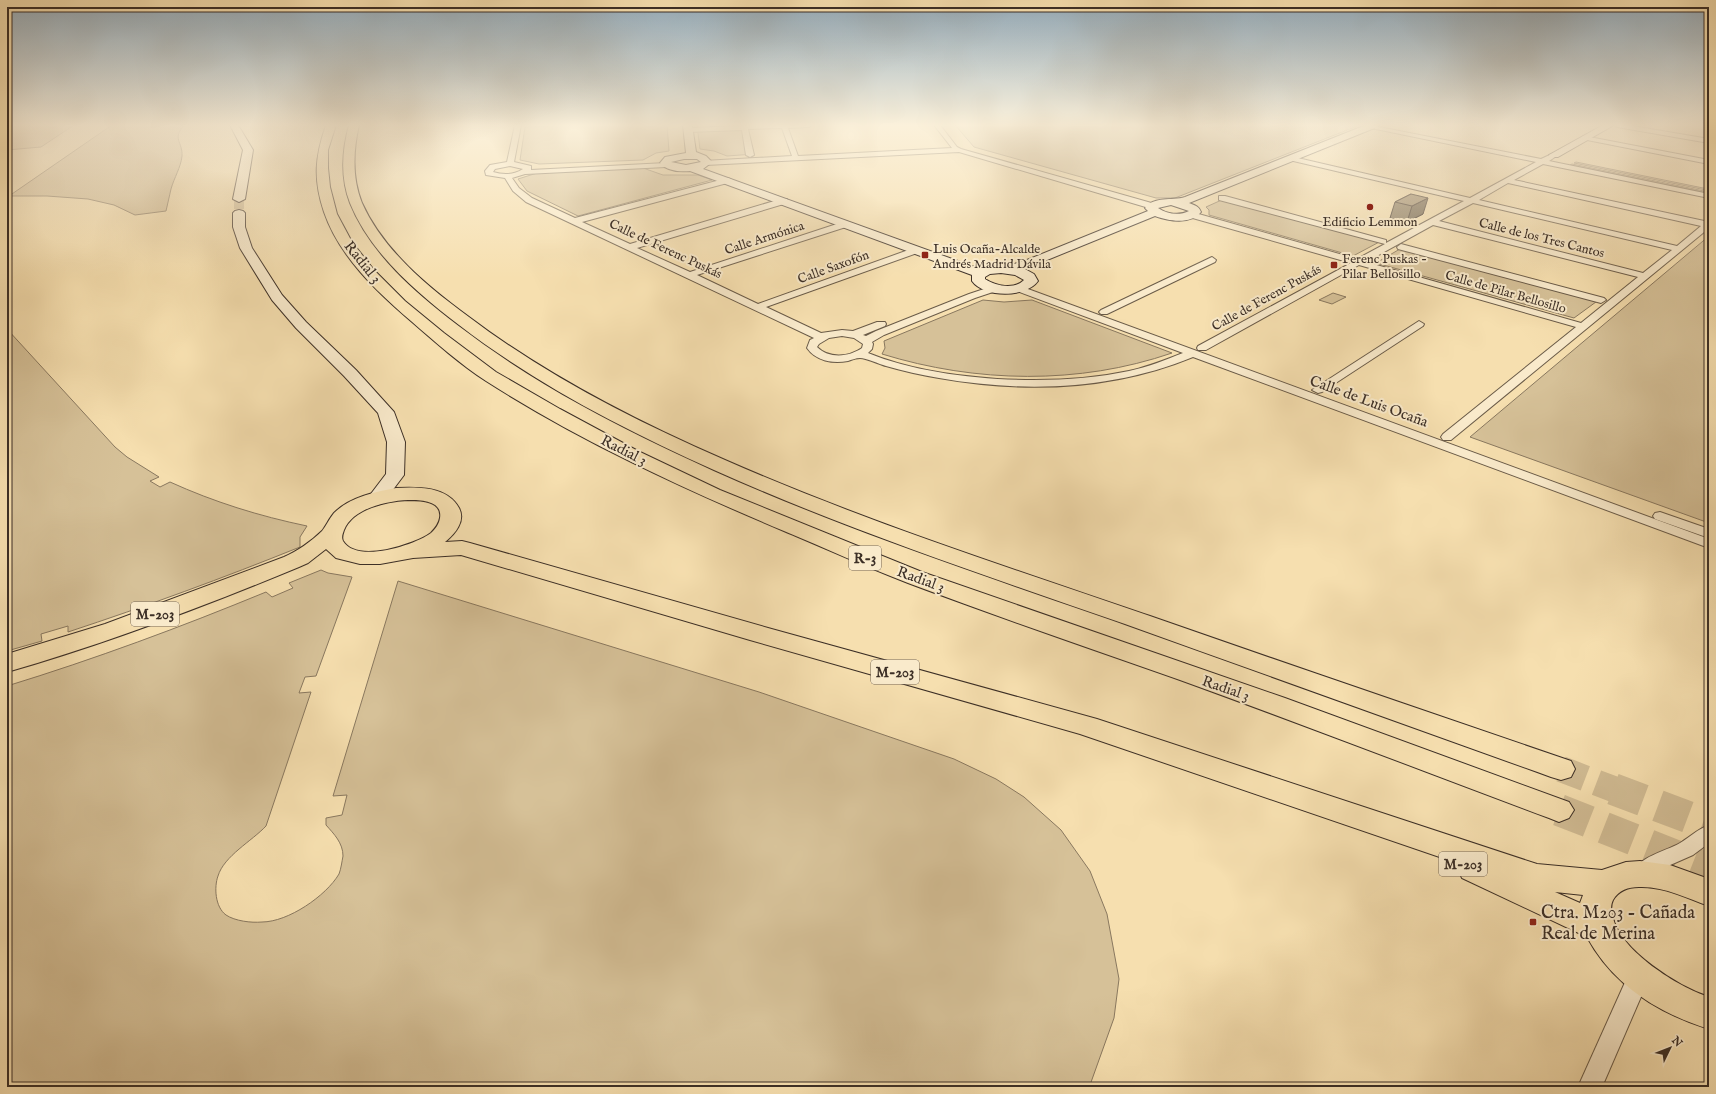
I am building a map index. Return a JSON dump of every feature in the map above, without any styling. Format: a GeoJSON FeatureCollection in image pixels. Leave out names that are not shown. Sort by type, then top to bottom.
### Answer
{"type":"FeatureCollection","features":[{"type":"Feature","properties":{"kind":"main road"},"geometry":{"type":"LineString","coordinates":[[244,176],[239,206],[239,227],[246,248],[277,297],[301,325],[350,373],[386,412],[396,442],[395,476],[376,499]]}},
{"type":"Feature","properties":{"kind":"main road","name":"Radial 3"},"geometry":{"type":"LineString","coordinates":[[323,176],[324,187],[334,220],[346,243],[369,273],[400,304],[490,376],[631,455],[713,494],[914,577],[1269,703],[1559,810]]}},
{"type":"Feature","properties":{"kind":"main road","name":"Radial 3"},"geometry":{"type":"LineString","coordinates":[[350,176],[356,202],[369,227],[397,263],[430,294],[478,333],[554,382],[646,431],[746,477],[874,528],[1561,769]]}},
{"type":"Feature","properties":{"kind":"main road"},"geometry":{"type":"LineString","coordinates":[[722,176],[728,180],[984,276],[1012,270],[1032,263],[1156,207],[1189,199],[1250,176]]}},
{"type":"Feature","properties":{"kind":"main road"},"geometry":{"type":"LineString","coordinates":[[735,176],[984,276],[996,288],[1025,282],[1031,271],[1156,220],[1192,211],[1199,202],[1258,176]]}},
{"type":"Feature","properties":{"kind":"main road"},"geometry":{"type":"LineString","coordinates":[[1176,203],[1192,211]]}},
{"type":"Feature","properties":{"kind":"main road"},"geometry":{"type":"LineString","coordinates":[[1156,207],[1169,216]]}},
{"type":"Feature","properties":{"kind":"main road"},"geometry":{"type":"LineString","coordinates":[[1012,270],[1025,282]]}},
{"type":"Feature","properties":{"kind":"main road"},"geometry":{"type":"LineString","coordinates":[[395,476],[416,494]]}},
{"type":"Feature","properties":{"kind":"main road"},"geometry":{"type":"LineString","coordinates":[[416,494],[429,496],[440,500],[448,506],[451,515],[448,526],[441,535],[428,544],[413,551],[380,558],[364,558],[350,556],[339,550],[332,543],[331,534],[336,524],[345,514],[376,499],[396,495],[416,494]]}},
{"type":"Feature","properties":{"kind":"main road"},"geometry":{"type":"LineString","coordinates":[[448,526],[462,548]]}},
{"type":"Feature","properties":{"kind":"main road","name":"M-203"},"geometry":{"type":"LineString","coordinates":[[7,663],[130,623],[300,558],[331,534]]}},
{"type":"Feature","properties":{"kind":"main road","name":"M-203"},"geometry":{"type":"LineString","coordinates":[[413,551],[462,548],[1087,726],[1324,807],[1537,877],[1606,884],[1616,878],[1641,874],[1666,877],[1693,885],[1709,893]]}},
{"type":"Feature","properties":{"kind":"main road","name":"M-203"},"geometry":{"type":"LineString","coordinates":[[300,558],[350,556]]}},
{"type":"Feature","properties":{"kind":"main road","name":"M-203"},"geometry":{"type":"LineString","coordinates":[[1324,807],[1436,852],[1599,927]]}},
{"type":"Feature","properties":{"kind":"main road"},"geometry":{"type":"LineString","coordinates":[[1606,884],[1598,895],[1595,910],[1599,927],[1614,952],[1639,976],[1668,997],[1709,1013]]}},
{"type":"Feature","properties":{"kind":"street","name":"Calle de Ferenc Puskás"},"geometry":{"type":"LineString","coordinates":[[508,176],[509,182],[522,196],[821,337]]}},
{"type":"Feature","properties":{"kind":"street"},"geometry":{"type":"LineString","coordinates":[[1050,176],[1156,207]]}},
{"type":"Feature","properties":{"kind":"street"},"geometry":{"type":"LineString","coordinates":[[1056,176],[1156,207]]}},
{"type":"Feature","properties":{"kind":"street"},"geometry":{"type":"LineString","coordinates":[[1369,176],[1679,249]]}},
{"type":"Feature","properties":{"kind":"street","name":"Calle de Ferenc Puskás"},"geometry":{"type":"LineString","coordinates":[[860,354],[899,366],[945,376],[989,381],[1033,382],[1081,380],[1126,374],[1162,365],[1198,350],[1516,176]]}},
{"type":"Feature","properties":{"kind":"street"},"geometry":{"type":"LineString","coordinates":[[1611,176],[1709,196]]}},
{"type":"Feature","properties":{"kind":"street"},"geometry":{"type":"LineString","coordinates":[[575,221],[728,180]]}},
{"type":"Feature","properties":{"kind":"street"},"geometry":{"type":"LineString","coordinates":[[1507,181],[1708,225]]}},
{"type":"Feature","properties":{"kind":"street"},"geometry":{"type":"LineString","coordinates":[[1222,198],[1383,242]]}},
{"type":"Feature","properties":{"kind":"street"},"geometry":{"type":"LineString","coordinates":[[630,247],[784,201]]}},
{"type":"Feature","properties":{"kind":"street","name":"Calle de Pilar Bellosillo"},"geometry":{"type":"LineString","coordinates":[[1192,211],[1359,262],[1582,326]]}},
{"type":"Feature","properties":{"kind":"street","name":"Calle de los Tres Cantos"},"geometry":{"type":"LineString","coordinates":[[1431,222],[1645,276]]}},
{"type":"Feature","properties":{"kind":"street","name":"Calle Armónica"},"geometry":{"type":"LineString","coordinates":[[689,275],[846,224]]}},
{"type":"Feature","properties":{"kind":"street"},"geometry":{"type":"LineString","coordinates":[[1446,438],[1708,225]]}},
{"type":"Feature","properties":{"kind":"street"},"geometry":{"type":"LineString","coordinates":[[1401,247],[1601,300]]}},
{"type":"Feature","properties":{"kind":"street","name":"Calle Saxofón"},"geometry":{"type":"LineString","coordinates":[[758,307],[917,250]]}},
{"type":"Feature","properties":{"kind":"street"},"geometry":{"type":"LineString","coordinates":[[1104,312],[1212,260]]}},
{"type":"Feature","properties":{"kind":"street"},"geometry":{"type":"LineString","coordinates":[[853,335],[984,276]]}},
{"type":"Feature","properties":{"kind":"street","name":"Calle de Luis Ocaña"},"geometry":{"type":"LineString","coordinates":[[1025,282],[1198,350],[1318,390],[1709,534]]}},
{"type":"Feature","properties":{"kind":"street","name":"Calle de Luis Ocaña"},"geometry":{"type":"LineString","coordinates":[[1025,282],[1198,350],[1709,544]]}},
{"type":"Feature","properties":{"kind":"street"},"geometry":{"type":"LineString","coordinates":[[866,341],[887,330],[996,288]]}},
{"type":"Feature","properties":{"kind":"street"},"geometry":{"type":"LineString","coordinates":[[1318,390],[1418,324]]}},
{"type":"Feature","properties":{"kind":"street"},"geometry":{"type":"LineString","coordinates":[[836,334],[853,335],[866,341],[868,347],[860,354],[849,357],[835,358],[818,353],[812,348],[812,344],[821,337],[836,334]]}},
{"type":"Feature","properties":{"kind":"street"},"geometry":{"type":"LineString","coordinates":[[1641,874],[1661,860],[1686,849],[1709,832]]}},
{"type":"Feature","properties":{"kind":"street"},"geometry":{"type":"LineString","coordinates":[[1590,1087],[1639,976]]}},
{"type":"Feature","properties":{"kind":"shaded area"},"geometry":{"type":"Polygon","coordinates":[[[38,176],[176,176],[171,189],[166,211],[135,215],[114,205],[88,199],[47,196],[9,196],[38,176]]]}},
{"type":"Feature","properties":{"kind":"shaded area"},"geometry":{"type":"Polygon","coordinates":[[[527,176],[701,176],[712,180],[578,216],[527,191],[518,179],[527,176]]]}},
{"type":"Feature","properties":{"kind":"shaded area"},"geometry":{"type":"Polygon","coordinates":[[[1078,176],[1231,176],[1175,198],[1156,198],[1078,176]]]}},
{"type":"Feature","properties":{"kind":"shaded area"},"geometry":{"type":"Polygon","coordinates":[[[1624,176],[1704,191],[1703,192],[1624,176]]]}},
{"type":"Feature","properties":{"kind":"shaded area"},"geometry":{"type":"Polygon","coordinates":[[[1638,176],[1645,176],[1708,189],[1706,190],[1638,176]]]}},
{"type":"Feature","properties":{"kind":"shaded area"},"geometry":{"type":"Polygon","coordinates":[[[1226,198],[1383,240],[1353,256],[1209,215],[1209,210],[1206,207],[1226,198]]]}},
{"type":"Feature","properties":{"kind":"shaded area"},"geometry":{"type":"Polygon","coordinates":[[[1709,236],[1709,523],[1470,437],[1709,236]]]}},
{"type":"Feature","properties":{"kind":"shaded area"},"geometry":{"type":"Polygon","coordinates":[[[1405,246],[1600,299],[1574,318],[1376,263],[1405,246]]]}},
{"type":"Feature","properties":{"kind":"shaded area"},"geometry":{"type":"Polygon","coordinates":[[[1333,293],[1346,297],[1332,304],[1319,300],[1333,293]]]}},
{"type":"Feature","properties":{"kind":"shaded area"},"geometry":{"type":"Polygon","coordinates":[[[983,300],[1004,302],[1032,300],[1172,353],[1101,371],[1064,375],[1027,376],[991,375],[954,371],[918,364],[882,354],[885,348],[884,341],[983,300]]]}},
{"type":"Feature","properties":{"kind":"shaded area"},"geometry":{"type":"Polygon","coordinates":[[[7,329],[115,447],[127,457],[159,477],[150,481],[160,487],[170,482],[237,508],[307,526],[300,537],[300,547],[185,591],[68,632],[68,626],[41,634],[42,641],[7,651],[7,329]]]}},
{"type":"Feature","properties":{"kind":"shaded area"},"geometry":{"type":"Polygon","coordinates":[[[321,570],[328,573],[352,577],[316,676],[305,677],[299,693],[311,692],[266,826],[232,855],[221,869],[218,876],[216,897],[222,911],[226,915],[238,920],[253,922],[272,921],[283,918],[316,899],[325,891],[339,874],[343,851],[338,839],[326,825],[326,818],[342,815],[347,795],[333,796],[398,581],[759,692],[954,759],[996,779],[1024,797],[1061,830],[1090,871],[1107,914],[1119,979],[1114,1018],[1090,1085],[1088,1087],[7,1087],[7,686],[138,642],[266,592],[272,597],[293,588],[289,583],[321,570]]]}},
{"type":"Feature","properties":{"kind":"building"},"geometry":{"type":"Polygon","coordinates":[[[1411,194],[1428,198],[1412,206],[1395,202],[1411,194]]]}},
{"type":"Feature","properties":{"kind":"tunnel"},"geometry":{"type":"LineString","coordinates":[[239,199],[239,213]]}},
{"type":"Feature","properties":{"kind":"tunnel"},"geometry":{"type":"LineString","coordinates":[[1561,769],[1616,790]]}},
{"type":"Feature","properties":{"kind":"tunnel"},"geometry":{"type":"LineString","coordinates":[[1613,789],[1709,825]]}},
{"type":"Feature","properties":{"kind":"tunnel"},"geometry":{"type":"LineString","coordinates":[[1559,810],[1709,869]]}},
{"type":"Feature","properties":{"kind":"place","name":"Edificio Lemmon"},"geometry":{"type":"Point","coordinates":[1370,207]}},
{"type":"Feature","properties":{"kind":"place","name":"Luis Ocaña-Alcalde Andrés Madrid Dávila"},"geometry":{"type":"Point","coordinates":[925,255]}},
{"type":"Feature","properties":{"kind":"place","name":"Ferenc Puskas - Pilar Bellosillo"},"geometry":{"type":"Point","coordinates":[1334,265]}},
{"type":"Feature","properties":{"kind":"place","name":"Ctra. M203 - Cañada Real de Merina"},"geometry":{"type":"Point","coordinates":[1533,922]}}]}
